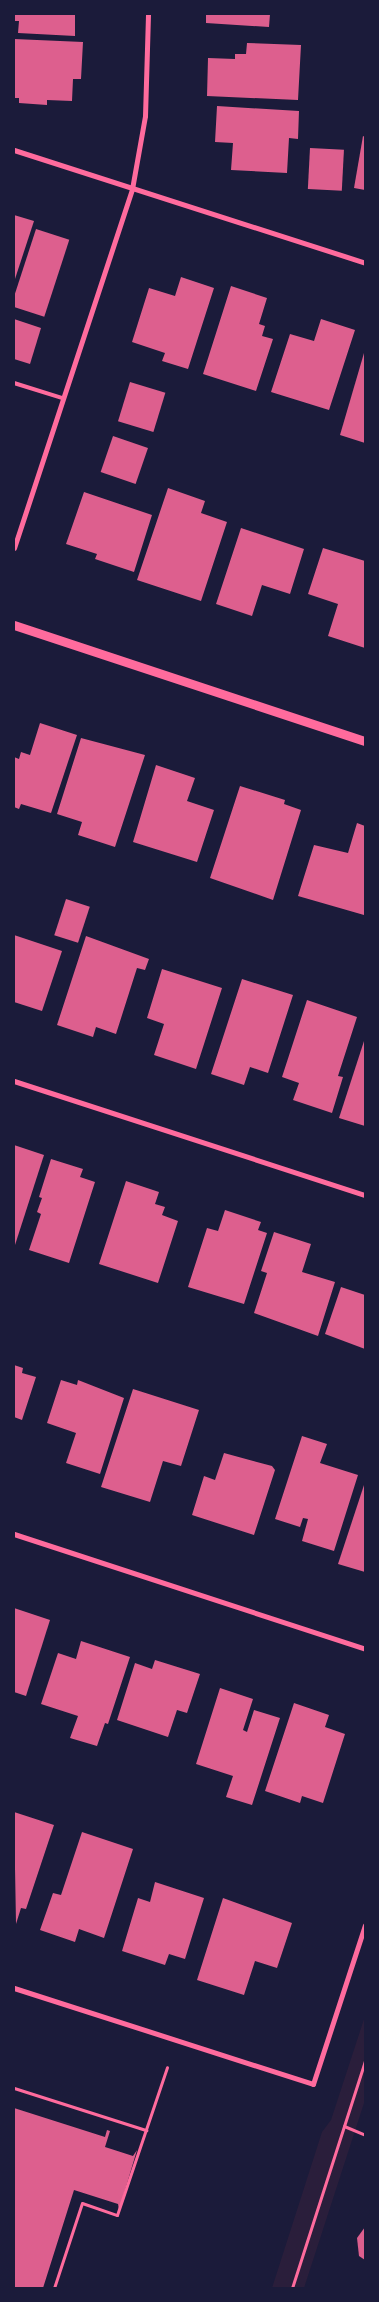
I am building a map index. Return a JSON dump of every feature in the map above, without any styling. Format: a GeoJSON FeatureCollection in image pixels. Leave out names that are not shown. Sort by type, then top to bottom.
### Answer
{"type":"FeatureCollection","features":[{"type":"Feature","properties":{"kind":"street"},"geometry":{"type":"LineString","coordinates":[[14,548],[132,189],[144,116],[148,14]]}},
{"type":"Feature","properties":{"kind":"street"},"geometry":{"type":"LineString","coordinates":[[14,150],[365,263]]}},
{"type":"Feature","properties":{"kind":"street"},"geometry":{"type":"LineString","coordinates":[[14,625],[365,741]]}},
{"type":"Feature","properties":{"kind":"street"},"geometry":{"type":"LineString","coordinates":[[14,1080],[365,1195]]}},
{"type":"Feature","properties":{"kind":"street"},"geometry":{"type":"LineString","coordinates":[[14,1534],[365,1649]]}},
{"type":"Feature","properties":{"kind":"street"},"geometry":{"type":"LineString","coordinates":[[14,1988],[313,2084],[365,1925]]}},
{"type":"Feature","properties":{"kind":"lane"},"geometry":{"type":"LineString","coordinates":[[14,383],[62,398]]}},
{"type":"Feature","properties":{"kind":"path"},"geometry":{"type":"LineString","coordinates":[[292,2288],[365,2060]]}},
{"type":"Feature","properties":{"kind":"path"},"geometry":{"type":"LineString","coordinates":[[54,2288],[82,2204],[118,2215],[166,2067]]}},
{"type":"Feature","properties":{"kind":"path"},"geometry":{"type":"LineString","coordinates":[[14,2088],[146,2130]]}},
{"type":"Feature","properties":{"kind":"path"},"geometry":{"type":"LineString","coordinates":[[344,2126],[365,2135]]}},
{"type":"Feature","properties":{"kind":"shaded area"},"geometry":{"type":"Polygon","coordinates":[[[365,2016],[365,2100],[304,2288],[272,2288],[322,2132],[331,2120],[365,2016]]]}},
{"type":"Feature","properties":{"kind":"building"},"geometry":{"type":"Polygon","coordinates":[[[14,14],[75,14],[75,36],[18,33],[19,21],[14,21],[14,14]]]}},
{"type":"Feature","properties":{"kind":"building"},"geometry":{"type":"Polygon","coordinates":[[[206,14],[270,14],[269,27],[206,23],[206,14]]]}},
{"type":"Feature","properties":{"kind":"building"},"geometry":{"type":"Polygon","coordinates":[[[14,39],[83,42],[81,79],[73,79],[72,101],[47,100],[47,105],[19,103],[19,98],[14,98],[14,39]]]}},
{"type":"Feature","properties":{"kind":"building"},"geometry":{"type":"Polygon","coordinates":[[[247,43],[301,45],[298,100],[207,96],[208,58],[235,59],[235,54],[246,54],[247,43]]]}},
{"type":"Feature","properties":{"kind":"building"},"geometry":{"type":"Polygon","coordinates":[[[217,106],[299,111],[298,139],[289,138],[287,173],[231,170],[233,143],[215,142],[217,106]]]}},
{"type":"Feature","properties":{"kind":"building"},"geometry":{"type":"Polygon","coordinates":[[[363,136],[365,137],[365,190],[354,188],[363,136]]]}},
{"type":"Feature","properties":{"kind":"building"},"geometry":{"type":"Polygon","coordinates":[[[310,148],[344,150],[342,191],[308,189],[310,148]]]}},
{"type":"Feature","properties":{"kind":"building"},"geometry":{"type":"Polygon","coordinates":[[[14,215],[34,221],[14,282],[14,215]]]}},
{"type":"Feature","properties":{"kind":"building"},"geometry":{"type":"Polygon","coordinates":[[[36,229],[69,240],[44,317],[14,307],[14,297],[36,229]]]}},
{"type":"Feature","properties":{"kind":"building"},"geometry":{"type":"Polygon","coordinates":[[[181,277],[214,288],[188,369],[162,361],[165,353],[132,342],[149,288],[175,296],[181,277]]]}},
{"type":"Feature","properties":{"kind":"building"},"geometry":{"type":"Polygon","coordinates":[[[231,286],[267,298],[259,324],[265,326],[262,336],[273,339],[256,391],[203,374],[231,286]]]}},
{"type":"Feature","properties":{"kind":"building"},"geometry":{"type":"Polygon","coordinates":[[[14,319],[41,328],[30,364],[14,359],[14,319]]]}},
{"type":"Feature","properties":{"kind":"building"},"geometry":{"type":"Polygon","coordinates":[[[321,319],[355,330],[329,410],[271,392],[290,334],[314,341],[321,319]]]}},
{"type":"Feature","properties":{"kind":"building"},"geometry":{"type":"Polygon","coordinates":[[[365,354],[365,443],[340,435],[365,354]]]}},
{"type":"Feature","properties":{"kind":"building"},"geometry":{"type":"Polygon","coordinates":[[[130,382],[165,393],[153,432],[118,421],[130,382]]]}},
{"type":"Feature","properties":{"kind":"building"},"geometry":{"type":"Polygon","coordinates":[[[113,436],[148,448],[136,484],[101,472],[113,436]]]}},
{"type":"Feature","properties":{"kind":"building"},"geometry":{"type":"Polygon","coordinates":[[[168,488],[205,501],[201,513],[227,522],[201,601],[137,580],[168,488]]]}},
{"type":"Feature","properties":{"kind":"building"},"geometry":{"type":"Polygon","coordinates":[[[84,492],[152,515],[134,572],[95,559],[97,554],[66,544],[84,492]]]}},
{"type":"Feature","properties":{"kind":"building"},"geometry":{"type":"Polygon","coordinates":[[[241,528],[304,549],[290,594],[262,585],[252,616],[216,604],[241,528]]]}},
{"type":"Feature","properties":{"kind":"building"},"geometry":{"type":"Polygon","coordinates":[[[323,548],[365,561],[365,648],[328,636],[338,604],[308,594],[323,548]]]}},
{"type":"Feature","properties":{"kind":"building"},"geometry":{"type":"Polygon","coordinates":[[[40,723],[77,735],[51,813],[21,804],[19,809],[14,807],[14,757],[19,759],[21,752],[30,755],[40,723]]]}},
{"type":"Feature","properties":{"kind":"building"},"geometry":{"type":"Polygon","coordinates":[[[81,738],[145,755],[115,847],[78,835],[82,822],[57,814],[81,738]]]}},
{"type":"Feature","properties":{"kind":"building"},"geometry":{"type":"Polygon","coordinates":[[[156,765],[195,778],[187,801],[214,810],[197,862],[133,842],[156,765]]]}},
{"type":"Feature","properties":{"kind":"building"},"geometry":{"type":"Polygon","coordinates":[[[240,786],[285,800],[284,804],[301,810],[273,900],[210,878],[240,786]]]}},
{"type":"Feature","properties":{"kind":"building"},"geometry":{"type":"Polygon","coordinates":[[[357,823],[365,826],[364,915],[298,896],[314,845],[348,853],[357,823]]]}},
{"type":"Feature","properties":{"kind":"building"},"geometry":{"type":"Polygon","coordinates":[[[66,899],[90,907],[78,943],[54,935],[66,899]]]}},
{"type":"Feature","properties":{"kind":"building"},"geometry":{"type":"Polygon","coordinates":[[[14,935],[62,951],[42,1011],[14,1002],[14,935]]]}},
{"type":"Feature","properties":{"kind":"building"},"geometry":{"type":"Polygon","coordinates":[[[86,936],[149,959],[145,970],[137,968],[116,1034],[96,1027],[93,1037],[57,1025],[86,936]]]}},
{"type":"Feature","properties":{"kind":"building"},"geometry":{"type":"Polygon","coordinates":[[[162,969],[222,988],[196,1069],[154,1055],[164,1024],[147,1018],[162,969]]]}},
{"type":"Feature","properties":{"kind":"building"},"geometry":{"type":"Polygon","coordinates":[[[242,979],[293,995],[268,1073],[250,1067],[244,1085],[211,1074],[242,979]]]}},
{"type":"Feature","properties":{"kind":"building"},"geometry":{"type":"Polygon","coordinates":[[[307,1000],[357,1017],[338,1076],[343,1077],[332,1113],[293,1100],[299,1083],[282,1077],[307,1000]]]}},
{"type":"Feature","properties":{"kind":"building"},"geometry":{"type":"Polygon","coordinates":[[[365,1038],[365,1126],[339,1118],[365,1038]]]}},
{"type":"Feature","properties":{"kind":"building"},"geometry":{"type":"Polygon","coordinates":[[[14,1145],[44,1155],[15,1245],[14,1245],[14,1145]]]}},
{"type":"Feature","properties":{"kind":"building"},"geometry":{"type":"Polygon","coordinates":[[[51,1159],[83,1169],[80,1177],[95,1182],[69,1263],[29,1250],[41,1214],[37,1212],[42,1198],[39,1197],[51,1159]]]}},
{"type":"Feature","properties":{"kind":"building"},"geometry":{"type":"Polygon","coordinates":[[[126,1181],[159,1192],[155,1204],[165,1207],[162,1215],[178,1221],[158,1283],[99,1264],[126,1181]]]}},
{"type":"Feature","properties":{"kind":"building"},"geometry":{"type":"Polygon","coordinates":[[[225,1210],[261,1222],[258,1230],[267,1233],[244,1304],[188,1287],[207,1228],[218,1231],[225,1210]]]}},
{"type":"Feature","properties":{"kind":"building"},"geometry":{"type":"Polygon","coordinates":[[[274,1232],[311,1244],[302,1272],[335,1282],[318,1336],[254,1313],[267,1273],[261,1271],[274,1232]]]}},
{"type":"Feature","properties":{"kind":"building"},"geometry":{"type":"Polygon","coordinates":[[[341,1287],[365,1295],[365,1349],[325,1334],[341,1287]]]}},
{"type":"Feature","properties":{"kind":"building"},"geometry":{"type":"Polygon","coordinates":[[[14,1365],[23,1368],[22,1373],[36,1377],[22,1420],[14,1417],[14,1365]]]}},
{"type":"Feature","properties":{"kind":"building"},"geometry":{"type":"Polygon","coordinates":[[[61,1380],[77,1385],[78,1380],[124,1398],[100,1474],[66,1463],[76,1433],[47,1423],[61,1380]]]}},
{"type":"Feature","properties":{"kind":"building"},"geometry":{"type":"Polygon","coordinates":[[[133,1389],[199,1410],[181,1466],[163,1461],[150,1502],[101,1487],[133,1389]]]}},
{"type":"Feature","properties":{"kind":"building"},"geometry":{"type":"Polygon","coordinates":[[[302,1436],[327,1444],[320,1463],[358,1475],[334,1551],[302,1541],[308,1519],[303,1518],[300,1527],[275,1519],[302,1436]]]}},
{"type":"Feature","properties":{"kind":"building"},"geometry":{"type":"Polygon","coordinates":[[[224,1453],[272,1466],[275,1470],[254,1535],[192,1515],[204,1476],[215,1480],[224,1453]]]}},
{"type":"Feature","properties":{"kind":"building"},"geometry":{"type":"Polygon","coordinates":[[[365,1482],[365,1572],[338,1564],[365,1482]]]}},
{"type":"Feature","properties":{"kind":"building"},"geometry":{"type":"Polygon","coordinates":[[[14,1608],[50,1620],[26,1696],[14,1692],[14,1608]]]}},
{"type":"Feature","properties":{"kind":"building"},"geometry":{"type":"Polygon","coordinates":[[[81,1641],[130,1657],[108,1724],[105,1723],[97,1746],[70,1738],[78,1716],[41,1704],[58,1653],[76,1659],[81,1641]]]}},
{"type":"Feature","properties":{"kind":"building"},"geometry":{"type":"Polygon","coordinates":[[[155,1660],[200,1674],[187,1713],[177,1710],[168,1737],[117,1720],[135,1663],[152,1669],[155,1660]]]}},
{"type":"Feature","properties":{"kind":"building"},"geometry":{"type":"Polygon","coordinates":[[[220,1688],[253,1699],[243,1730],[247,1732],[254,1710],[280,1718],[252,1805],[226,1797],[233,1776],[196,1764],[220,1688]]]}},
{"type":"Feature","properties":{"kind":"building"},"geometry":{"type":"Polygon","coordinates":[[[294,1703],[329,1715],[325,1727],[345,1734],[323,1803],[302,1796],[300,1803],[265,1791],[294,1703]]]}},
{"type":"Feature","properties":{"kind":"building"},"geometry":{"type":"Polygon","coordinates":[[[14,1812],[54,1825],[26,1909],[21,1908],[16,1924],[14,1812]]]}},
{"type":"Feature","properties":{"kind":"building"},"geometry":{"type":"Polygon","coordinates":[[[82,1832],[133,1849],[104,1938],[79,1929],[75,1942],[40,1930],[53,1893],[61,1895],[82,1832]]]}},
{"type":"Feature","properties":{"kind":"building"},"geometry":{"type":"Polygon","coordinates":[[[155,1882],[204,1898],[185,1959],[169,1954],[165,1965],[122,1951],[138,1898],[150,1902],[155,1882]]]}},
{"type":"Feature","properties":{"kind":"building"},"geometry":{"type":"Polygon","coordinates":[[[223,1898],[292,1923],[277,1968],[255,1961],[244,1995],[197,1980],[223,1898]]]}},
{"type":"Feature","properties":{"kind":"building"},"geometry":{"type":"Polygon","coordinates":[[[14,2108],[105,2137],[107,2130],[110,2131],[105,2147],[133,2156],[137,2150],[119,2210],[118,2204],[74,2190],[43,2288],[14,2288],[14,2108]]]}},
{"type":"Feature","properties":{"kind":"building"},"geometry":{"type":"Polygon","coordinates":[[[365,2227],[365,2260],[359,2256],[357,2238],[365,2227]]]}}]}
